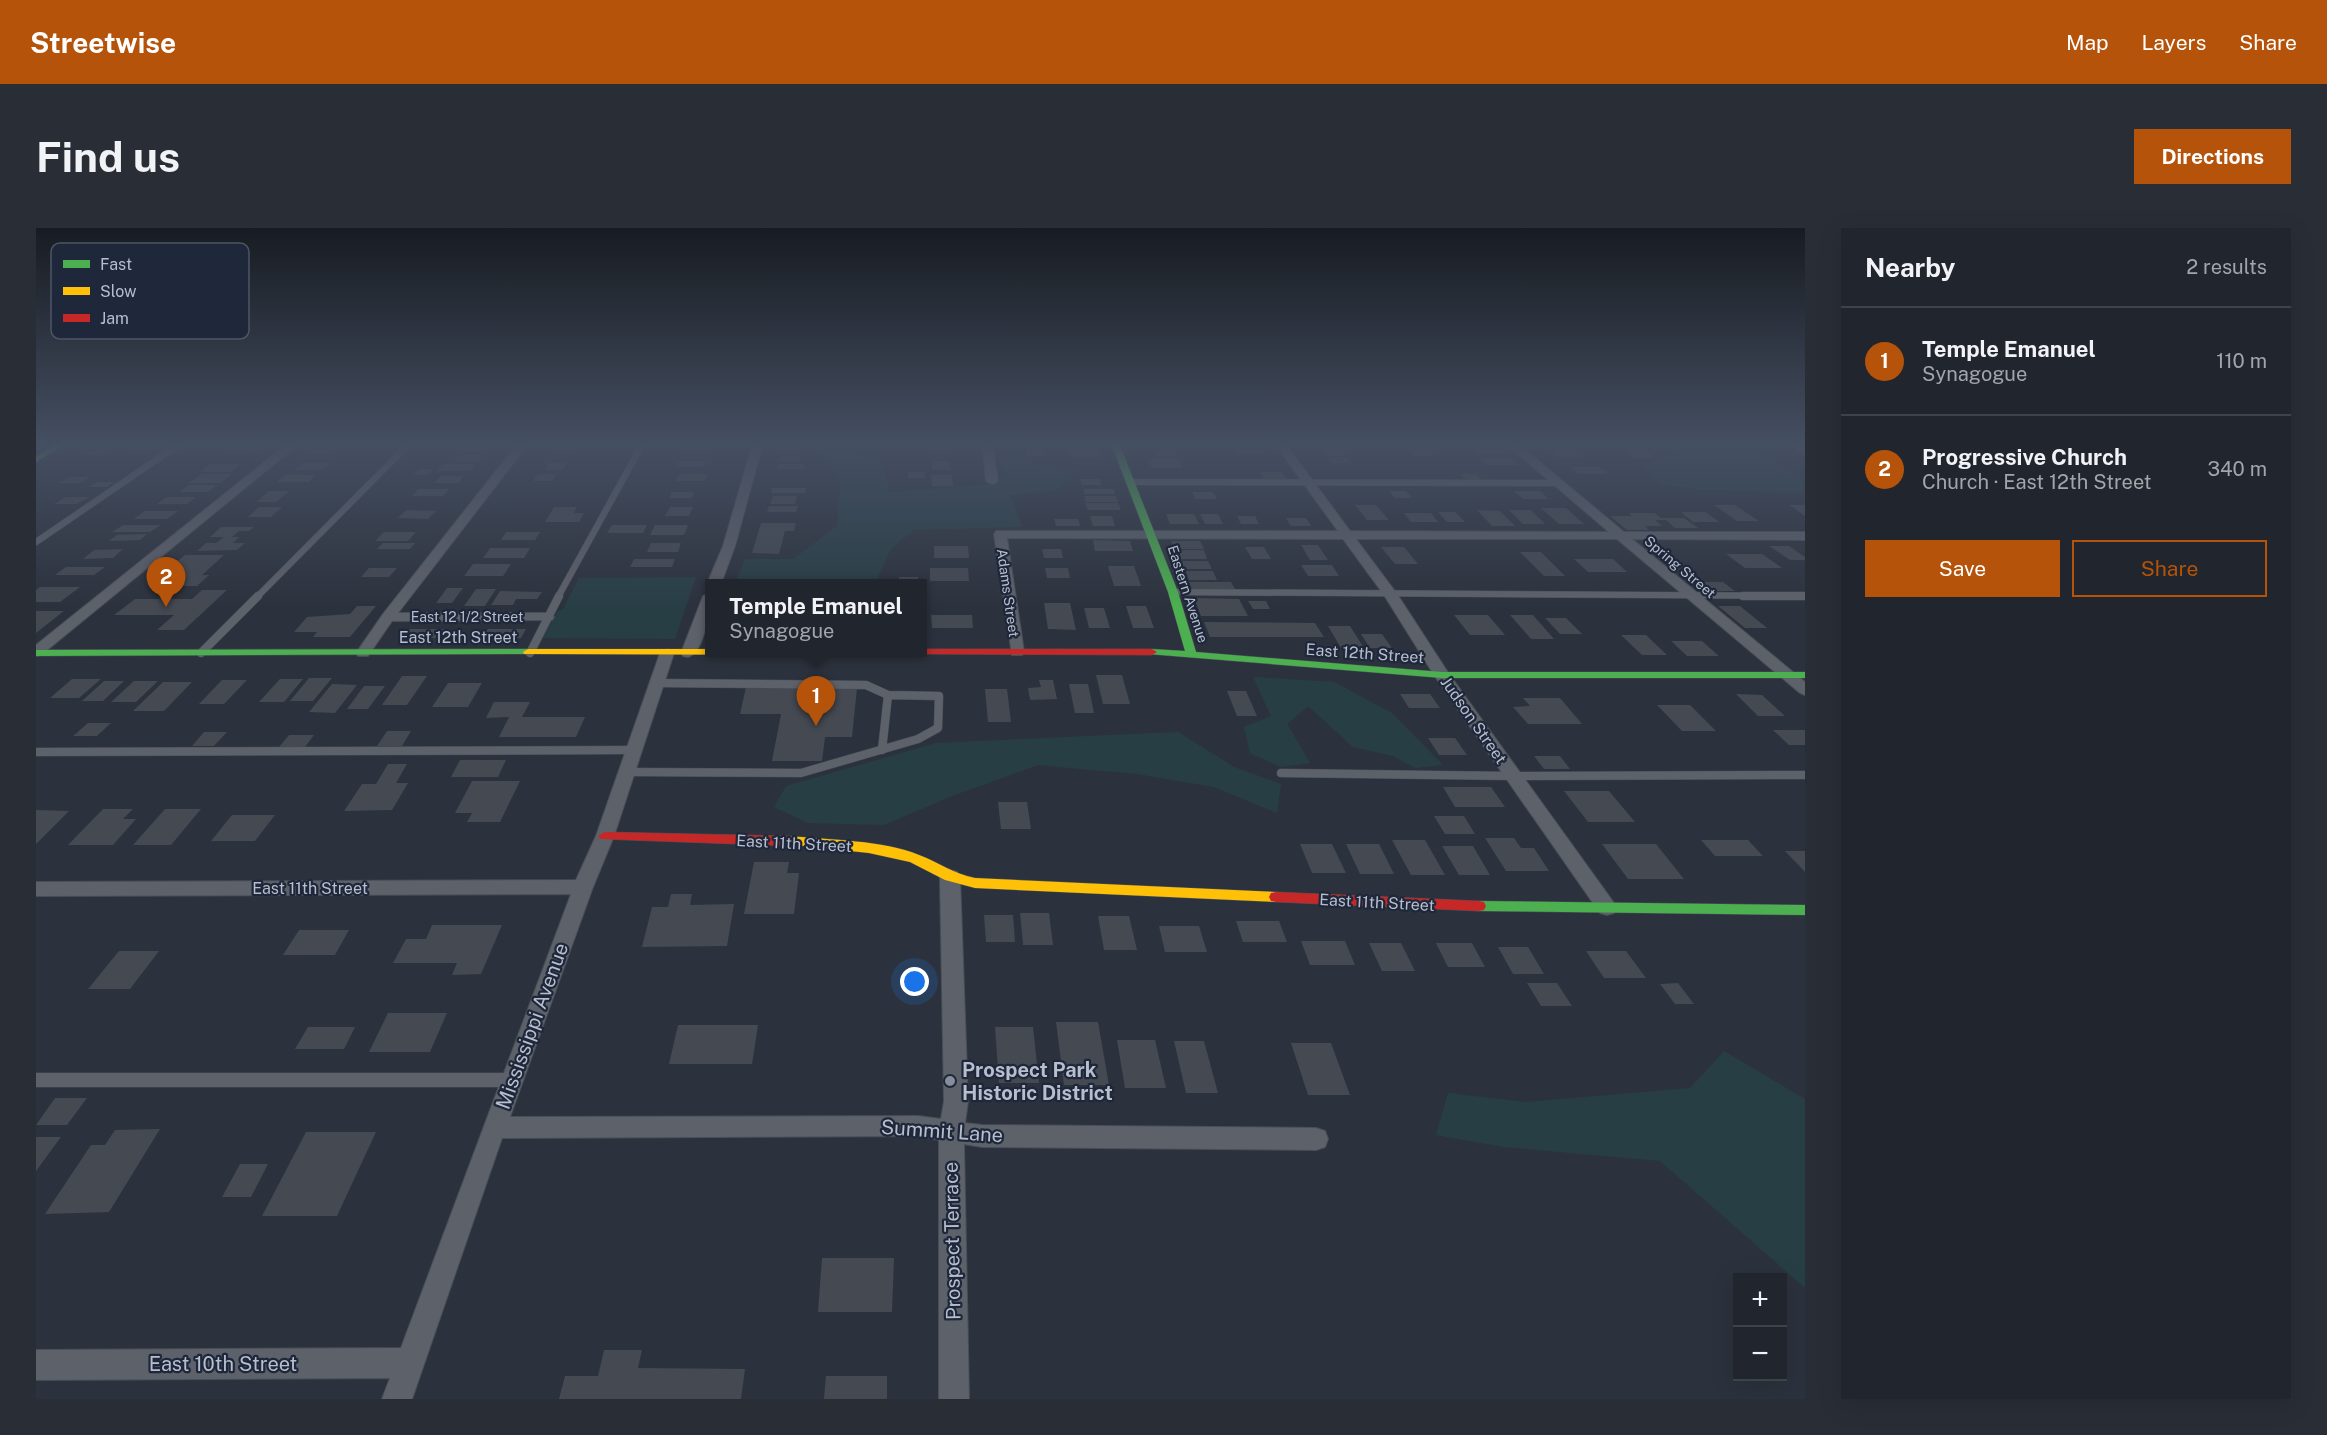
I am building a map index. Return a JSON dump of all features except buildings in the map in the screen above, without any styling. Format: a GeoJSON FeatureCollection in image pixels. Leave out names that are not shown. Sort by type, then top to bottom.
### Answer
{"type":"FeatureCollection","features":[{"type":"Feature","properties":{"kind":"street"},"geometry":{"type":"LineString","coordinates":[[39,655],[229,498]]}},
{"type":"Feature","properties":{"kind":"street"},"geometry":{"type":"LineString","coordinates":[[363,653],[388,617],[481,498]]}},
{"type":"Feature","properties":{"kind":"street"},"geometry":{"type":"LineString","coordinates":[[716,579],[729,546],[743,498]]}},
{"type":"Feature","properties":{"kind":"street","name":"Eastern Avenue"},"geometry":{"type":"LineString","coordinates":[[1135,498],[1173,592],[1191,654]]}},
{"type":"Feature","properties":{"kind":"street","name":"Judson Street"},"geometry":{"type":"LineString","coordinates":[[1319,498],[1390,594],[1442,675],[1607,908]]}},
{"type":"Feature","properties":{"kind":"street","name":"Spring Street"},"geometry":{"type":"LineString","coordinates":[[1573,498],[1805,690]]}},
{"type":"Feature","properties":{"kind":"street"},"geometry":{"type":"LineString","coordinates":[[1150,533],[1805,536]]}},
{"type":"Feature","properties":{"kind":"street","name":"Adams Street"},"geometry":{"type":"LineString","coordinates":[[1017,652],[1000,534],[1150,533]]}},
{"type":"Feature","properties":{"kind":"street"},"geometry":{"type":"LineString","coordinates":[[688,653],[705,609]]}},
{"type":"Feature","properties":{"kind":"street","name":"East 12 1/2 Street"},"geometry":{"type":"LineString","coordinates":[[388,617],[547,617]]}},
{"type":"Feature","properties":{"kind":"street","name":"East 12th Street"},"geometry":{"type":"LineString","coordinates":[[927,652],[1191,654],[1442,675],[1805,675]]}},
{"type":"Feature","properties":{"kind":"street","name":"Mississippi Avenue"},"geometry":{"type":"LineString","coordinates":[[397,1399],[511,1080],[583,887],[605,836],[667,653]]}},
{"type":"Feature","properties":{"kind":"street","name":"East 12th Street"},"geometry":{"type":"LineString","coordinates":[[39,655],[705,653]]}},
{"type":"Feature","properties":{"kind":"street","name":"East 11th Street"},"geometry":{"type":"LineString","coordinates":[[605,836],[805,841],[875,849],[914,858],[950,877],[975,883],[1432,905],[1805,910]]}},
{"type":"Feature","properties":{"kind":"street","name":"Prospect Terrace"},"geometry":{"type":"LineString","coordinates":[[950,877],[956,1101],[951,1131],[954,1399]]}},
{"type":"Feature","properties":{"kind":"street","name":"East 11th Street"},"geometry":{"type":"LineString","coordinates":[[36,889],[583,887]]}},
{"type":"Feature","properties":{"kind":"street","name":"Summit Lane"},"geometry":{"type":"LineString","coordinates":[[495,1128],[918,1126],[982,1136],[1316,1139]]}},
{"type":"Feature","properties":{"kind":"street","name":"East 10th Street"},"geometry":{"type":"LineString","coordinates":[[36,1365],[411,1363]]}},
{"type":"Feature","properties":{"kind":"lane"},"geometry":{"type":"LineString","coordinates":[[36,542],[101,498]]}},
{"type":"Feature","properties":{"kind":"lane"},"geometry":{"type":"LineString","coordinates":[[201,653],[356,498]]}},
{"type":"Feature","properties":{"kind":"lane"},"geometry":{"type":"LineString","coordinates":[[530,653],[547,617],[613,498]]}},
{"type":"Feature","properties":{"kind":"lane"},"geometry":{"type":"LineString","coordinates":[[1173,592],[1805,596]]}},
{"type":"Feature","properties":{"kind":"lane"},"geometry":{"type":"LineString","coordinates":[[628,772],[801,773],[918,739],[938,728],[939,696],[888,695],[866,685],[657,683]]}},
{"type":"Feature","properties":{"kind":"lane"},"geometry":{"type":"LineString","coordinates":[[882,750],[888,695]]}},
{"type":"Feature","properties":{"kind":"lane"},"geometry":{"type":"LineString","coordinates":[[36,752],[635,750]]}},
{"type":"Feature","properties":{"kind":"lane"},"geometry":{"type":"LineString","coordinates":[[1281,773],[1513,776],[1805,775]]}},
{"type":"Feature","properties":{"kind":"lane"},"geometry":{"type":"LineString","coordinates":[[36,1080],[511,1080]]}},
{"type":"Feature","properties":{"kind":"shaded area"},"geometry":{"type":"Polygon","coordinates":[[[839,498],[1011,498],[1022,527],[914,530],[891,549],[877,579],[737,579],[745,559],[793,559],[837,526],[839,498]]]}},
{"type":"Feature","properties":{"kind":"shaded area"},"geometry":{"type":"Polygon","coordinates":[[[696,577],[675,639],[542,638],[557,612],[563,609],[579,578],[696,577]]]}},
{"type":"Feature","properties":{"kind":"shaded area"},"geometry":{"type":"Polygon","coordinates":[[[1253,677],[1334,682],[1392,713],[1443,765],[1415,768],[1393,756],[1353,747],[1308,706],[1287,724],[1310,763],[1281,767],[1250,753],[1244,727],[1271,716],[1253,677]]]}},
{"type":"Feature","properties":{"kind":"shaded area"},"geometry":{"type":"Polygon","coordinates":[[[1178,732],[1234,767],[1281,784],[1277,813],[1214,787],[1137,774],[1038,765],[952,796],[884,825],[808,823],[774,807],[786,786],[936,743],[1178,732]]]}},
{"type":"Feature","properties":{"kind":"shaded area"},"geometry":{"type":"Polygon","coordinates":[[[1724,1051],[1805,1099],[1805,1288],[1660,1161],[1504,1147],[1436,1135],[1448,1093],[1526,1102],[1690,1088],[1724,1051]]]}},
{"type":"Feature","properties":{"kind":"traffic: fast"},"geometry":{"type":"LineString","coordinates":[[1136,498],[1173,592],[1191,654]]}},
{"type":"Feature","properties":{"kind":"traffic: fast"},"geometry":{"type":"LineString","coordinates":[[36,653],[528,652]]}},
{"type":"Feature","properties":{"kind":"traffic: fast"},"geometry":{"type":"LineString","coordinates":[[1152,652],[1442,675],[1805,675]]}},
{"type":"Feature","properties":{"kind":"traffic: fast"},"geometry":{"type":"LineString","coordinates":[[1479,906],[1805,910]]}},
{"type":"Feature","properties":{"kind":"traffic: slow"},"geometry":{"type":"LineString","coordinates":[[528,652],[705,652]]}},
{"type":"Feature","properties":{"kind":"traffic: slow"},"geometry":{"type":"LineString","coordinates":[[790,841],[869,848],[914,858],[950,877],[975,883],[1276,897]]}},
{"type":"Feature","properties":{"kind":"traffic: jam"},"geometry":{"type":"LineString","coordinates":[[927,652],[1152,652]]}},
{"type":"Feature","properties":{"kind":"traffic: jam"},"geometry":{"type":"LineString","coordinates":[[605,836],[790,841]]}},
{"type":"Feature","properties":{"kind":"traffic: jam"},"geometry":{"type":"LineString","coordinates":[[1276,897],[1479,906]]}},
{"type":"Feature","properties":{"kind":"place","name":"Progressive Church"},"geometry":{"type":"Point","coordinates":[166,607]}},
{"type":"Feature","properties":{"kind":"place","name":"Temple Emanuel"},"geometry":{"type":"Point","coordinates":[816,726]}},
{"type":"Feature","properties":{"kind":"place","name":"Prospect Park Historic District"},"geometry":{"type":"Point","coordinates":[950,1081]}}]}
